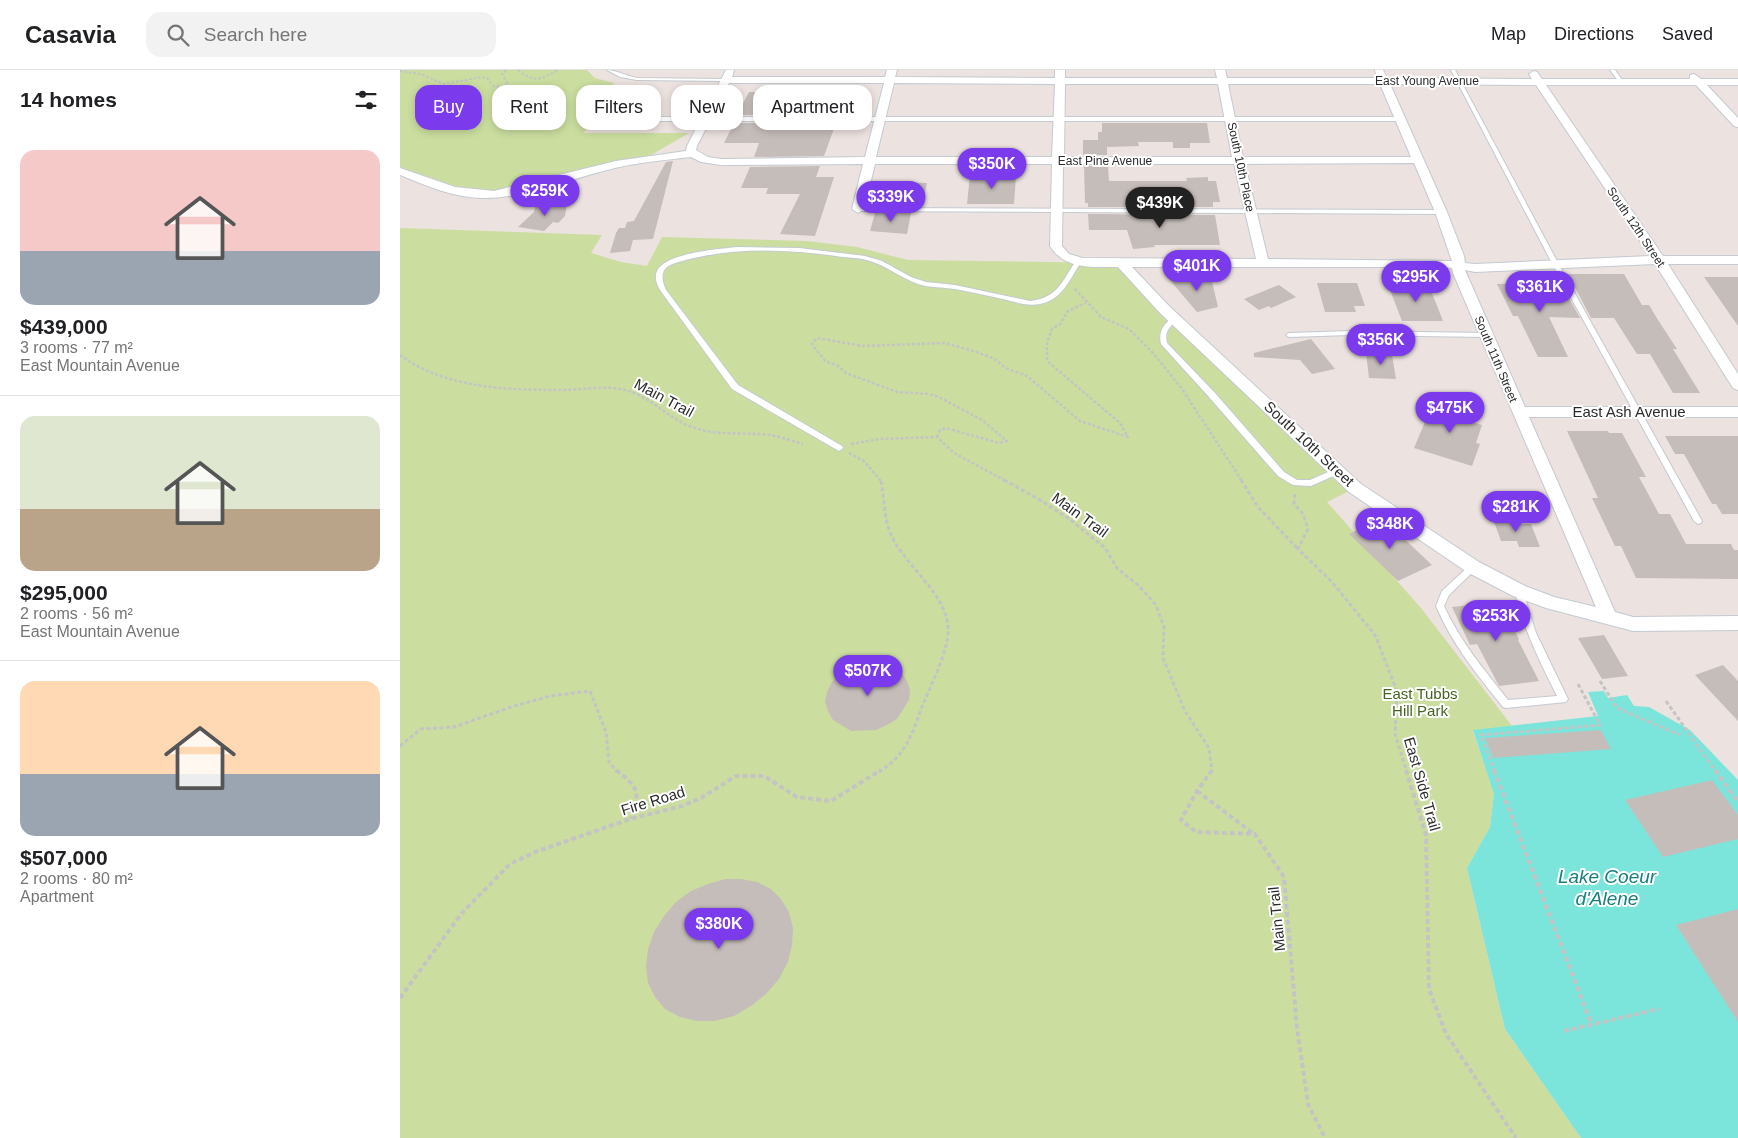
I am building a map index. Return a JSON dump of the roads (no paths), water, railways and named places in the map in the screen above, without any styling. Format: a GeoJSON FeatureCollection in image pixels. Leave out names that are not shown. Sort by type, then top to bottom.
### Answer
{"type":"FeatureCollection","features":[{"type":"Feature","properties":{"kind":"street"},"geometry":{"type":"LineString","coordinates":[[723,85],[731,70]]}},
{"type":"Feature","properties":{"kind":"street","name":"South 12th Street"},"geometry":{"type":"LineString","coordinates":[[1531,70],[1659,260],[1738,385]]}},
{"type":"Feature","properties":{"kind":"street"},"geometry":{"type":"LineString","coordinates":[[1688,70],[1738,124]]}},
{"type":"Feature","properties":{"kind":"street"},"geometry":{"type":"LineString","coordinates":[[1060,75],[1056,246],[1064,257],[1078,262],[1442,263],[1475,268],[1659,260],[1738,260]]}},
{"type":"Feature","properties":{"kind":"street","name":"East Young Avenue"},"geometry":{"type":"LineString","coordinates":[[726,80],[891,76],[1060,75],[1381,76],[1459,81],[1738,82]]}},
{"type":"Feature","properties":{"kind":"street"},"geometry":{"type":"LineString","coordinates":[[858,209],[891,76]]}},
{"type":"Feature","properties":{"kind":"street","name":"South 10th Place"},"geometry":{"type":"LineString","coordinates":[[1221,76],[1263,263]]}},
{"type":"Feature","properties":{"kind":"street","name":"South 11th Street"},"geometry":{"type":"LineString","coordinates":[[1381,76],[1441,212],[1458,256],[1459,273],[1609,618]]}},
{"type":"Feature","properties":{"kind":"street"},"geometry":{"type":"LineString","coordinates":[[693,153],[691,150],[692,146],[700,130]]}},
{"type":"Feature","properties":{"kind":"street","name":"East Pine Avenue"},"geometry":{"type":"LineString","coordinates":[[400,171],[429,183],[460,192],[492,196],[616,164],[693,153],[696,157],[712,160],[1239,162],[1418,160]]}},
{"type":"Feature","properties":{"kind":"street","name":"South 10th Street"},"geometry":{"type":"LineString","coordinates":[[1122,263],[1175,319],[1355,488],[1474,567],[1519,591],[1633,624],[1738,623]]}},
{"type":"Feature","properties":{"kind":"street","name":"East Ash Avenue"},"geometry":{"type":"LineString","coordinates":[[1519,412],[1738,412]]}},
{"type":"Feature","properties":{"kind":"lane"},"geometry":{"type":"LineString","coordinates":[[609,70],[622,76],[637,79],[726,80]]}},
{"type":"Feature","properties":{"kind":"lane"},"geometry":{"type":"LineString","coordinates":[[622,76],[627,70]]}},
{"type":"Feature","properties":{"kind":"lane"},"geometry":{"type":"LineString","coordinates":[[1453,70],[1556,265],[1698,521]]}},
{"type":"Feature","properties":{"kind":"lane"},"geometry":{"type":"LineString","coordinates":[[1612,70],[1621,82]]}},
{"type":"Feature","properties":{"kind":"lane"},"geometry":{"type":"LineString","coordinates":[[743,119],[1400,119]]}},
{"type":"Feature","properties":{"kind":"lane"},"geometry":{"type":"LineString","coordinates":[[858,209],[1441,212]]}},
{"type":"Feature","properties":{"kind":"lane"},"geometry":{"type":"LineString","coordinates":[[839,448],[735,387],[662,290],[658,281],[658,273],[662,267],[682,258],[721,251],[768,248],[820,252],[873,259],[922,284],[953,286],[1029,303],[1046,300],[1059,293],[1078,262]]}},
{"type":"Feature","properties":{"kind":"lane"},"geometry":{"type":"LineString","coordinates":[[1175,319],[1164,328],[1161,336],[1164,344],[1212,395],[1281,474],[1296,483],[1311,483],[1337,471]]}},
{"type":"Feature","properties":{"kind":"lane"},"geometry":{"type":"LineString","coordinates":[[1289,335],[1487,335]]}},
{"type":"Feature","properties":{"kind":"lane"},"geometry":{"type":"LineString","coordinates":[[1474,567],[1445,593],[1440,606],[1447,622],[1485,679],[1506,704],[1563,699],[1532,638],[1524,617],[1519,591]]}},
{"type":"Feature","properties":{"kind":"water","name":"Lake Coeur d'Alene"},"geometry":{"type":"Polygon","coordinates":[[[1604,691],[1608,698],[1627,695],[1634,706],[1649,707],[1690,730],[1738,780],[1738,1138],[1581,1138],[1505,1029],[1467,868],[1490,827],[1494,794],[1473,730],[1598,716],[1588,692],[1604,691]]]}},
{"type":"Feature","properties":{"kind":"park label","name":"East Tubbs Hill Park"},"geometry":{"type":"Point","coordinates":[1420,702]}}]}
